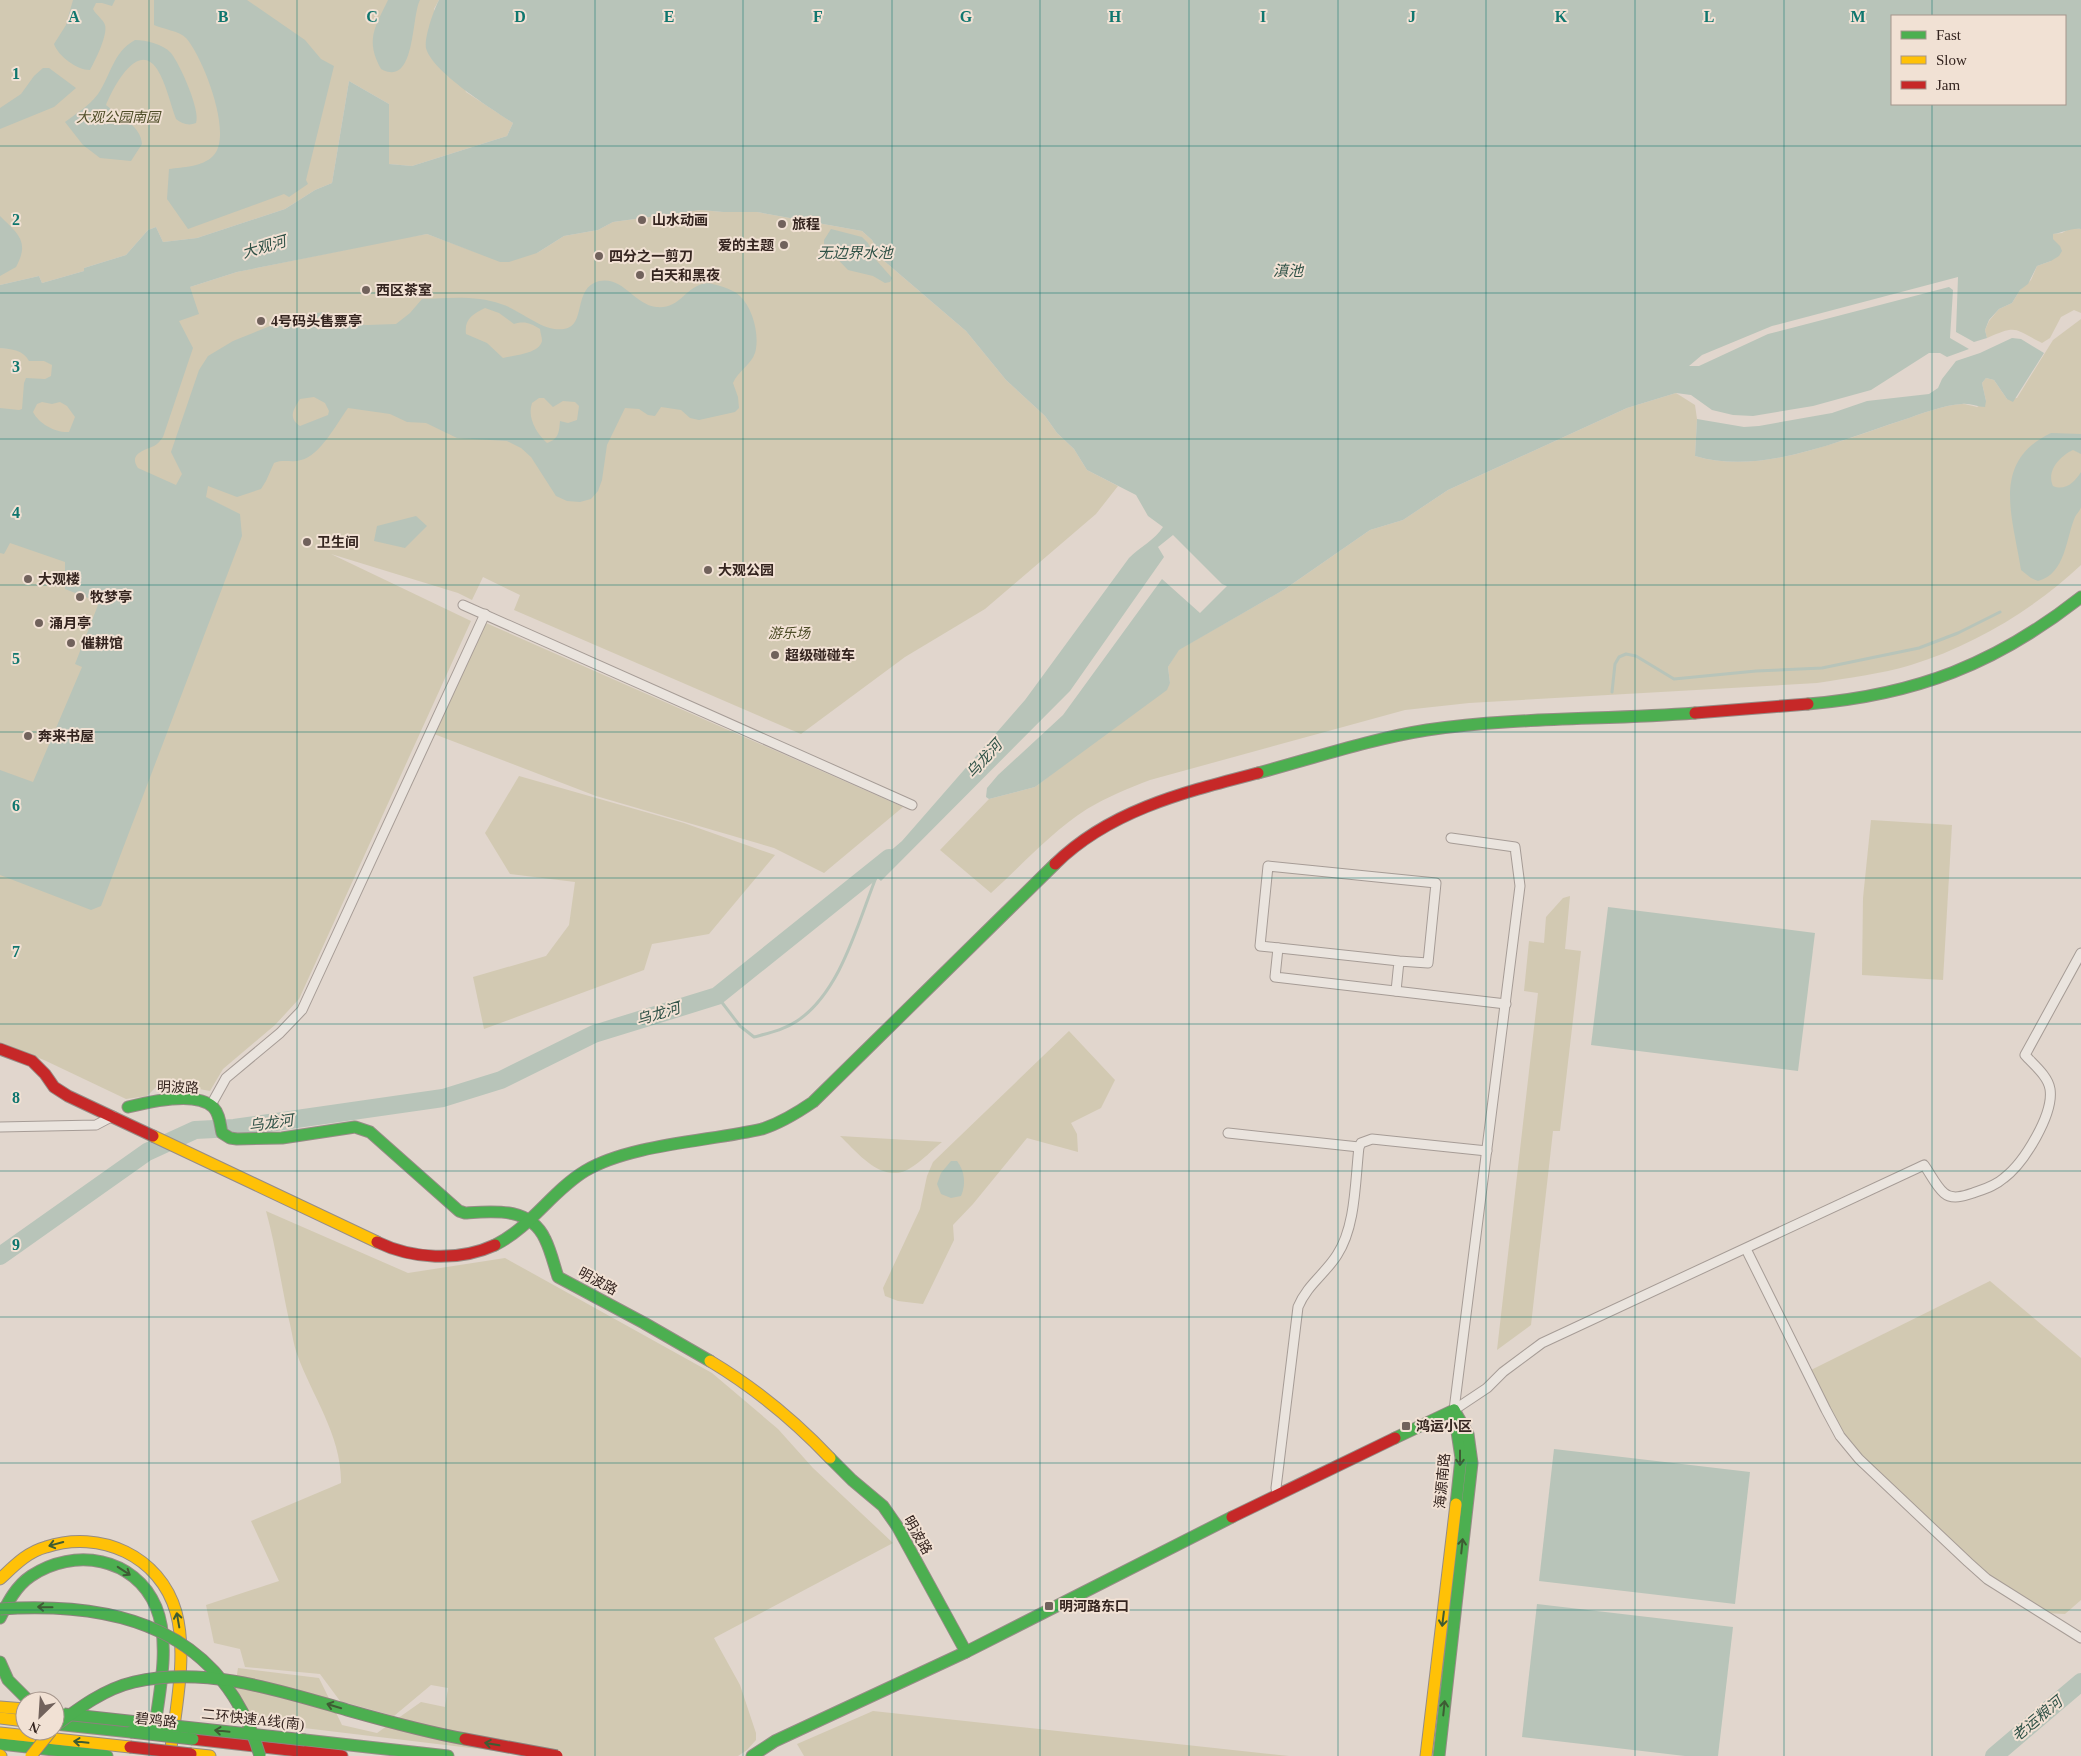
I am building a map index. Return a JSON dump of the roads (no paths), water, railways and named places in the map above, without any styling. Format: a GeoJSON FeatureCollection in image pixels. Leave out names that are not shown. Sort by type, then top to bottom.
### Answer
{"type":"FeatureCollection","features":[{"type":"Feature","properties":{"kind":"main road"},"geometry":{"type":"LineString","coordinates":[[0,1049],[32,1061],[45,1074],[54,1087],[68,1096],[373,1241],[400,1252],[417,1255],[456,1256],[477,1252],[503,1241],[531,1220],[572,1180],[588,1169],[606,1161],[760,1129],[781,1122],[800,1111],[820,1095],[1061,858],[1105,825],[1144,807],[1202,787],[1403,734],[1435,728],[1824,704],[1875,696],[1917,686],[1957,672],[1992,656],[2030,635],[2081,597]]}},
{"type":"Feature","properties":{"kind":"main road","name":"明波路"},"geometry":{"type":"LineString","coordinates":[[128,1107],[148,1102],[196,1100],[214,1109]]}},
{"type":"Feature","properties":{"kind":"main road"},"geometry":{"type":"LineString","coordinates":[[214,1109],[222,1133],[230,1138],[282,1138],[355,1127],[370,1132],[459,1211],[466,1213],[506,1212],[524,1216],[531,1220]]}},
{"type":"Feature","properties":{"kind":"main road","name":"明波路"},"geometry":{"type":"LineString","coordinates":[[531,1220],[544,1236],[558,1277],[644,1323],[721,1368],[762,1395],[803,1430],[852,1480],[882,1506],[897,1526],[966,1652]]}},
{"type":"Feature","properties":{"kind":"main road"},"geometry":{"type":"LineString","coordinates":[[752,1756],[776,1741],[966,1652],[1277,1494],[1454,1410]]}},
{"type":"Feature","properties":{"kind":"main road","name":"海源南路"},"geometry":{"type":"LineString","coordinates":[[1426,1756],[1461,1458],[1454,1410]]}},
{"type":"Feature","properties":{"kind":"main road","name":"海源南路"},"geometry":{"type":"LineString","coordinates":[[1438,1756],[1472,1463],[1471,1443],[1465,1425],[1454,1410]]}},
{"type":"Feature","properties":{"kind":"main road"},"geometry":{"type":"LineString","coordinates":[[0,1579],[20,1560],[39,1549],[61,1542],[83,1540],[107,1543],[118,1547],[139,1559],[157,1574],[173,1600],[179,1629],[178,1672],[170,1756]]}},
{"type":"Feature","properties":{"kind":"main road"},"geometry":{"type":"LineString","coordinates":[[0,1618],[11,1595],[23,1581],[38,1570],[55,1562],[83,1558],[102,1560],[120,1568],[137,1580],[153,1600],[159,1614],[161,1630],[160,1670],[151,1756]]}},
{"type":"Feature","properties":{"kind":"main road"},"geometry":{"type":"LineString","coordinates":[[0,1609],[53,1607],[90,1610],[131,1619],[166,1634],[203,1660],[231,1691],[248,1719],[260,1756]]}},
{"type":"Feature","properties":{"kind":"main road"},"geometry":{"type":"LineString","coordinates":[[0,1662],[8,1680],[19,1691]]}},
{"type":"Feature","properties":{"kind":"main road"},"geometry":{"type":"LineString","coordinates":[[65,1718],[91,1699],[125,1684],[169,1676],[206,1676],[262,1685],[390,1722],[440,1734],[557,1756]]}},
{"type":"Feature","properties":{"kind":"main road"},"geometry":{"type":"LineString","coordinates":[[0,1707],[15,1709]]}},
{"type":"Feature","properties":{"kind":"main road","name":"二环快速A线(南)"},"geometry":{"type":"LineString","coordinates":[[65,1716],[448,1756]]}},
{"type":"Feature","properties":{"kind":"main road"},"geometry":{"type":"LineString","coordinates":[[0,1718],[15,1720]]}},
{"type":"Feature","properties":{"kind":"main road"},"geometry":{"type":"LineString","coordinates":[[65,1719],[106,1730]]}},
{"type":"Feature","properties":{"kind":"main road","name":"碧鸡路"},"geometry":{"type":"LineString","coordinates":[[65,1726],[342,1756]]}},
{"type":"Feature","properties":{"kind":"main road"},"geometry":{"type":"LineString","coordinates":[[0,1733],[210,1756]]}},
{"type":"Feature","properties":{"kind":"main road"},"geometry":{"type":"LineString","coordinates":[[31,1756],[42,1741]]}},
{"type":"Feature","properties":{"kind":"main road"},"geometry":{"type":"LineString","coordinates":[[0,1744],[107,1756]]}},
{"type":"Feature","properties":{"kind":"street"},"geometry":{"type":"LineString","coordinates":[[463,605],[912,805]]}},
{"type":"Feature","properties":{"kind":"street"},"geometry":{"type":"LineString","coordinates":[[214,1109],[226,1078],[280,1034],[302,1010],[485,614]]}},
{"type":"Feature","properties":{"kind":"street"},"geometry":{"type":"LineString","coordinates":[[1451,838],[1515,847],[1520,886],[1454,1410]]}},
{"type":"Feature","properties":{"kind":"street"},"geometry":{"type":"LineString","coordinates":[[1268,866],[1436,883],[1428,964],[1399,960],[1260,946],[1268,866]]}},
{"type":"Feature","properties":{"kind":"street"},"geometry":{"type":"LineString","coordinates":[[1278,948],[1275,977],[1506,1004]]}},
{"type":"Feature","properties":{"kind":"street"},"geometry":{"type":"LineString","coordinates":[[1454,1410],[1487,1388],[1503,1372],[1542,1343],[1924,1165],[1944,1193],[1954,1197],[1964,1196],[1990,1187],[2006,1178],[2035,1139],[2048,1112],[2051,1100],[2050,1087],[2044,1075],[2025,1056],[2081,953]]}},
{"type":"Feature","properties":{"kind":"street"},"geometry":{"type":"LineString","coordinates":[[1396,991],[1399,960]]}},
{"type":"Feature","properties":{"kind":"street"},"geometry":{"type":"LineString","coordinates":[[0,1127],[96,1125],[113,1116]]}},
{"type":"Feature","properties":{"kind":"street"},"geometry":{"type":"LineString","coordinates":[[1228,1133],[1359,1148]]}},
{"type":"Feature","properties":{"kind":"street"},"geometry":{"type":"LineString","coordinates":[[1277,1494],[1276,1488],[1298,1307],[1308,1289],[1336,1256],[1350,1228],[1359,1148],[1365,1140],[1372,1139],[1487,1151]]}},
{"type":"Feature","properties":{"kind":"street"},"geometry":{"type":"LineString","coordinates":[[1746,1249],[1830,1418],[1840,1436],[1859,1459],[1987,1579],[2081,1638]]}},
{"type":"Feature","properties":{"kind":"water"},"geometry":{"type":"Polygon","coordinates":[[[73,0],[115,0],[112,6],[96,3],[93,9],[105,25],[105,35],[90,70],[79,68],[69,61],[59,53],[54,44],[66,25],[73,0]]]}},
{"type":"Feature","properties":{"kind":"water"},"geometry":{"type":"Polygon","coordinates":[[[154,0],[247,0],[305,40],[321,59],[334,66],[306,180],[308,184],[289,197],[284,194],[188,229],[167,199],[169,169],[198,164],[209,160],[213,156],[219,146],[218,115],[208,78],[186,38],[154,25],[154,0]]]}},
{"type":"Feature","properties":{"kind":"water"},"geometry":{"type":"Polygon","coordinates":[[[388,0],[420,0],[406,60],[401,69],[392,72],[381,69],[376,59],[373,42],[376,26],[388,0]]]}},
{"type":"Feature","properties":{"kind":"water","name":"滇池"},"geometry":{"type":"Polygon","coordinates":[[[439,0],[2081,0],[2081,229],[2053,234],[2053,239],[2062,251],[2059,256],[2037,266],[2028,284],[2020,290],[2012,303],[1999,309],[1989,320],[1985,330],[1987,338],[1974,342],[1956,332],[1958,277],[1772,326],[1702,355],[1689,366],[1699,366],[1768,334],[1949,287],[1953,290],[1950,338],[1969,349],[1947,357],[1940,353],[1929,353],[1871,390],[1813,406],[1753,416],[1733,415],[1712,410],[1691,395],[1676,393],[1627,408],[1448,490],[1403,520],[1370,530],[1285,589],[1179,650],[1168,667],[1170,683],[1167,690],[1035,787],[989,799],[986,797],[987,788],[998,775],[1063,715],[1162,579],[1200,613],[1227,586],[1222,584],[1173,535],[1158,547],[1164,557],[1070,691],[881,881],[868,870],[902,841],[1025,700],[1129,558],[1156,536],[1163,527],[1148,516],[1136,495],[1087,470],[1074,449],[1057,433],[1045,416],[1006,380],[966,331],[883,260],[872,240],[862,231],[757,212],[701,210],[613,222],[598,230],[564,236],[537,253],[509,262],[500,262],[427,234],[237,272],[190,287],[199,314],[179,321],[193,348],[163,437],[155,445],[139,453],[135,459],[138,468],[176,485],[182,474],[171,452],[199,370],[208,356],[233,341],[295,316],[324,312],[342,323],[367,325],[396,324],[410,313],[422,299],[472,298],[501,304],[540,324],[556,329],[564,329],[571,326],[575,321],[585,291],[599,281],[607,281],[622,286],[641,301],[656,307],[671,305],[690,290],[709,283],[731,290],[745,301],[752,315],[757,339],[753,357],[733,383],[738,397],[739,408],[735,412],[699,420],[690,418],[681,410],[661,407],[655,416],[648,415],[639,409],[625,408],[607,445],[602,480],[598,491],[591,499],[580,502],[567,501],[556,496],[531,457],[521,448],[507,441],[457,438],[426,423],[407,422],[390,414],[348,408],[328,438],[315,452],[301,460],[274,463],[261,489],[237,497],[208,486],[206,497],[240,514],[242,536],[101,906],[91,910],[0,875],[0,770],[33,782],[82,667],[75,664],[98,605],[96,601],[65,589],[65,562],[10,543],[4,554],[0,553],[0,408],[22,409],[26,378],[45,379],[51,376],[52,365],[44,361],[29,361],[20,352],[0,348],[0,285],[39,276],[42,283],[84,271],[84,268],[126,255],[148,230],[156,227],[163,242],[197,238],[285,209],[315,190],[332,183],[349,81],[389,104],[389,164],[412,166],[507,136],[513,123],[451,79],[431,58],[426,48],[426,38],[439,0]],[[485,308],[470,318],[466,324],[466,334],[487,343],[503,358],[531,351],[540,345],[542,341],[540,329],[527,323],[514,324],[499,313],[485,308]],[[314,397],[300,399],[295,407],[293,417],[300,426],[328,415],[329,411],[325,403],[314,397]],[[539,398],[532,403],[532,419],[539,434],[547,443],[554,439],[559,432],[560,421],[568,423],[577,420],[579,406],[575,402],[563,401],[553,407],[544,398],[539,398]],[[42,402],[37,404],[33,412],[39,420],[53,429],[69,432],[75,417],[67,406],[60,402],[52,404],[42,402]]]}},
{"type":"Feature","properties":{"kind":"water"},"geometry":{"type":"Polygon","coordinates":[[[135,40],[154,43],[164,47],[171,53],[193,98],[197,117],[196,123],[186,124],[176,119],[157,69],[149,61],[141,60],[126,70],[106,105],[138,131],[142,144],[131,161],[100,158],[83,145],[65,122],[83,109],[98,94],[117,57],[135,40]]]}},
{"type":"Feature","properties":{"kind":"water"},"geometry":{"type":"Polygon","coordinates":[[[43,68],[49,68],[76,88],[54,107],[0,129],[0,108],[21,94],[34,76],[43,68]]]}},
{"type":"Feature","properties":{"kind":"water"},"geometry":{"type":"Polygon","coordinates":[[[0,216],[17,233],[22,244],[22,251],[16,267],[0,276],[0,216]]]}},
{"type":"Feature","properties":{"kind":"water","name":"无边界水池"},"geometry":{"type":"Polygon","coordinates":[[[831,229],[862,237],[868,243],[877,261],[892,278],[890,282],[885,283],[873,276],[848,270],[824,245],[824,240],[831,229]]]}},
{"type":"Feature","properties":{"kind":"water"},"geometry":{"type":"Polygon","coordinates":[[[2012,338],[2021,339],[2044,353],[2013,402],[2007,399],[1994,380],[1986,378],[1982,383],[1986,401],[1985,407],[1965,404],[1940,408],[1827,445],[1774,459],[1747,462],[1721,461],[1695,456],[1697,419],[1744,427],[1759,426],[1832,413],[1867,401],[1929,394],[1938,388],[1942,379],[1956,361],[1980,353],[2012,338]]]}},
{"type":"Feature","properties":{"kind":"water"},"geometry":{"type":"Polygon","coordinates":[[[2051,433],[2081,434],[2081,454],[2073,450],[2063,456],[2053,470],[2051,480],[2053,486],[2065,487],[2072,483],[2081,472],[2081,507],[2072,525],[2060,563],[2047,577],[2038,581],[2021,570],[2011,511],[2010,493],[2013,475],[2019,459],[2032,445],[2051,433]]]}},
{"type":"Feature","properties":{"kind":"water"},"geometry":{"type":"Polygon","coordinates":[[[416,516],[427,526],[405,548],[374,541],[377,526],[416,516]]]}},
{"type":"Feature","properties":{"kind":"water"},"geometry":{"type":"Polygon","coordinates":[[[1608,907],[1815,933],[1798,1071],[1591,1045],[1608,907]]]}},
{"type":"Feature","properties":{"kind":"water"},"geometry":{"type":"Polygon","coordinates":[[[951,1161],[957,1161],[960,1165],[964,1183],[961,1196],[951,1198],[941,1194],[937,1184],[941,1173],[951,1161]]]}},
{"type":"Feature","properties":{"kind":"water"},"geometry":{"type":"Polygon","coordinates":[[[1554,1449],[1750,1472],[1735,1604],[1539,1581],[1554,1449]]]}},
{"type":"Feature","properties":{"kind":"water"},"geometry":{"type":"Polygon","coordinates":[[[1537,1604],[1733,1627],[1718,1756],[1685,1756],[1522,1737],[1537,1604]]]}},
{"type":"Feature","properties":{"kind":"waterway"},"geometry":{"type":"LineString","coordinates":[[1612,692],[1615,664],[1619,657],[1626,654],[1636,656],[1674,679],[1756,671],[1822,668],[1919,648],[1958,633],[2000,612]]}},
{"type":"Feature","properties":{"kind":"waterway","name":"乌龙河"},"geometry":{"type":"LineString","coordinates":[[0,1256],[147,1152],[195,1130],[234,1128],[443,1098],[501,1080],[594,1034],[717,996],[889,858]]}},
{"type":"Feature","properties":{"kind":"waterway"},"geometry":{"type":"LineString","coordinates":[[717,996],[740,1026],[754,1037],[782,1029],[797,1021],[825,993],[837,974],[855,934],[877,875]]}},
{"type":"Feature","properties":{"kind":"waterway","name":"老运粮河"},"geometry":{"type":"LineString","coordinates":[[1994,1756],[2081,1682]]}},
{"type":"Feature","properties":{"kind":"place","name":"山水动画"},"geometry":{"type":"Point","coordinates":[642,220]}},
{"type":"Feature","properties":{"kind":"place","name":"旅程"},"geometry":{"type":"Point","coordinates":[782,224]}},
{"type":"Feature","properties":{"kind":"place","name":"爱的主题"},"geometry":{"type":"Point","coordinates":[784,245]}},
{"type":"Feature","properties":{"kind":"place","name":"四分之一剪刀"},"geometry":{"type":"Point","coordinates":[599,256]}},
{"type":"Feature","properties":{"kind":"place","name":"白天和黑夜"},"geometry":{"type":"Point","coordinates":[640,275]}},
{"type":"Feature","properties":{"kind":"place","name":"西区茶室"},"geometry":{"type":"Point","coordinates":[366,290]}},
{"type":"Feature","properties":{"kind":"place","name":"4号码头售票亭"},"geometry":{"type":"Point","coordinates":[261,321]}},
{"type":"Feature","properties":{"kind":"place","name":"卫生间"},"geometry":{"type":"Point","coordinates":[307,542]}},
{"type":"Feature","properties":{"kind":"place","name":"大观公园"},"geometry":{"type":"Point","coordinates":[708,570]}},
{"type":"Feature","properties":{"kind":"place","name":"大观楼"},"geometry":{"type":"Point","coordinates":[28,579]}},
{"type":"Feature","properties":{"kind":"place","name":"牧梦亭"},"geometry":{"type":"Point","coordinates":[80,597]}},
{"type":"Feature","properties":{"kind":"place","name":"涌月亭"},"geometry":{"type":"Point","coordinates":[39,623]}},
{"type":"Feature","properties":{"kind":"place","name":"催耕馆"},"geometry":{"type":"Point","coordinates":[71,643]}},
{"type":"Feature","properties":{"kind":"place","name":"超级碰碰车"},"geometry":{"type":"Point","coordinates":[775,655]}},
{"type":"Feature","properties":{"kind":"place","name":"奔来书屋"},"geometry":{"type":"Point","coordinates":[28,736]}},
{"type":"Feature","properties":{"kind":"place","name":"鸿运小区"},"geometry":{"type":"Point","coordinates":[1406,1426]}},
{"type":"Feature","properties":{"kind":"place","name":"明河路东口"},"geometry":{"type":"Point","coordinates":[1049,1606]}},
{"type":"Feature","properties":{"kind":"park label","name":"大观公园南园"},"geometry":{"type":"Point","coordinates":[118,117]}},
{"type":"Feature","properties":{"kind":"park label","name":"游乐场"},"geometry":{"type":"Point","coordinates":[789,633]}},
{"type":"Feature","properties":{"kind":"water label","name":"大观河"},"geometry":{"type":"Point","coordinates":[264,247]}}]}
